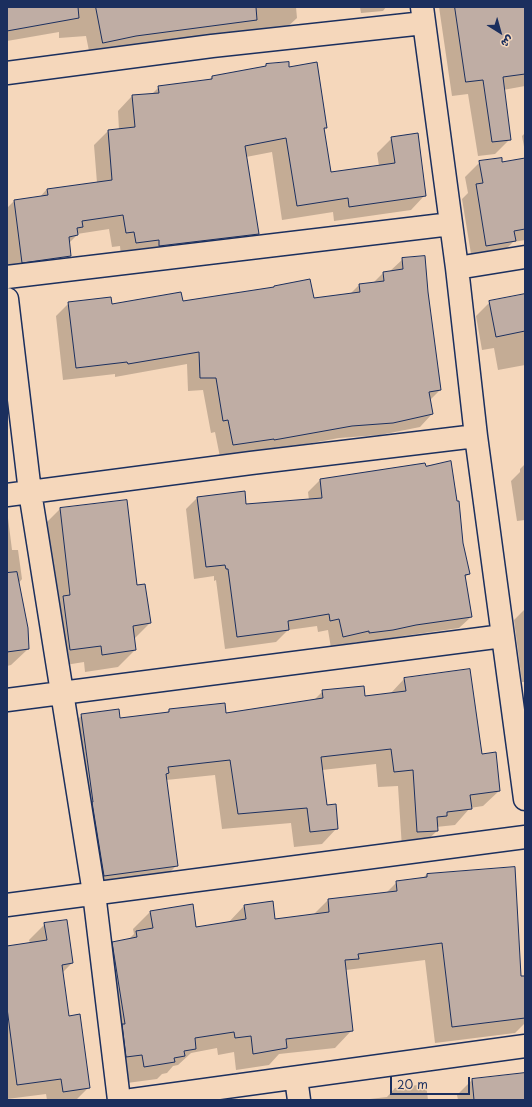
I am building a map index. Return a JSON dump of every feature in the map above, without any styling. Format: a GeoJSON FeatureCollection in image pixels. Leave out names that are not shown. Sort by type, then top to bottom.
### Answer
{"type":"FeatureCollection","features":[{"type":"Feature","properties":{"kind":"street"},"geometry":{"type":"LineString","coordinates":[[7,73],[212,46],[423,15],[457,268],[476,436],[503,636],[519,701],[525,799]]}},
{"type":"Feature","properties":{"kind":"street"},"geometry":{"type":"LineString","coordinates":[[7,277],[451,224]]}},
{"type":"Feature","properties":{"kind":"street"},"geometry":{"type":"LineString","coordinates":[[457,268],[525,257]]}},
{"type":"Feature","properties":{"kind":"street"},"geometry":{"type":"LineString","coordinates":[[7,299],[30,492],[94,893],[119,1100]]}},
{"type":"Feature","properties":{"kind":"street"},"geometry":{"type":"LineString","coordinates":[[7,495],[251,463],[476,436]]}},
{"type":"Feature","properties":{"kind":"street"},"geometry":{"type":"LineString","coordinates":[[7,700],[503,636]]}},
{"type":"Feature","properties":{"kind":"street"},"geometry":{"type":"LineString","coordinates":[[7,905],[525,837]]}},
{"type":"Feature","properties":{"kind":"street"},"geometry":{"type":"LineString","coordinates":[[132,1100],[525,1046]]}},
{"type":"Feature","properties":{"kind":"street"},"geometry":{"type":"LineString","coordinates":[[296,1078],[299,1100]]}},
{"type":"Feature","properties":{"kind":"building"},"geometry":{"type":"Polygon","coordinates":[[[7,7],[78,7],[79,18],[7,31],[7,7]]]}},
{"type":"Feature","properties":{"kind":"building"},"geometry":{"type":"Polygon","coordinates":[[[96,7],[256,7],[257,20],[136,36],[103,43],[96,7]]]}},
{"type":"Feature","properties":{"kind":"building"},"geometry":{"type":"Polygon","coordinates":[[[455,7],[525,7],[525,74],[503,77],[511,140],[492,142],[483,80],[466,82],[455,7]]]}},
{"type":"Feature","properties":{"kind":"building"},"geometry":{"type":"Polygon","coordinates":[[[289,62],[289,67],[317,62],[327,128],[324,128],[331,172],[395,163],[391,137],[418,133],[426,196],[349,207],[348,198],[297,206],[286,138],[245,146],[259,234],[159,246],[159,240],[136,243],[134,232],[126,233],[123,215],[82,221],[83,227],[77,228],[78,235],[69,237],[71,256],[22,263],[14,200],[48,195],[47,189],[112,180],[108,130],[135,127],[132,95],[159,93],[158,86],[212,79],[212,76],[266,66],[266,64],[289,62]]]}},
{"type":"Feature","properties":{"kind":"building"},"geometry":{"type":"Polygon","coordinates":[[[502,158],[502,162],[525,158],[525,229],[514,231],[516,241],[486,246],[476,184],[483,183],[479,161],[502,158]]]}},
{"type":"Feature","properties":{"kind":"building"},"geometry":{"type":"Polygon","coordinates":[[[425,256],[428,292],[441,390],[429,392],[433,414],[393,423],[352,426],[274,440],[233,445],[228,420],[223,421],[216,378],[200,378],[199,352],[128,364],[127,362],[76,368],[68,302],[111,297],[112,304],[181,292],[183,301],[274,287],[310,279],[314,298],[360,292],[359,284],[384,281],[383,272],[403,269],[402,258],[425,256]]]}},
{"type":"Feature","properties":{"kind":"building"},"geometry":{"type":"Polygon","coordinates":[[[525,294],[525,331],[496,337],[489,301],[525,294]]]}},
{"type":"Feature","properties":{"kind":"building"},"geometry":{"type":"Polygon","coordinates":[[[451,461],[457,501],[459,501],[463,543],[470,574],[465,575],[472,617],[393,630],[369,633],[369,631],[343,637],[339,619],[330,621],[329,614],[288,621],[289,630],[237,637],[228,569],[226,569],[225,565],[206,567],[197,497],[245,491],[246,504],[322,498],[320,479],[425,463],[426,466],[451,461]]]}},
{"type":"Feature","properties":{"kind":"building"},"geometry":{"type":"Polygon","coordinates":[[[127,500],[137,585],[145,584],[151,623],[133,626],[136,650],[102,655],[101,646],[70,650],[63,596],[70,595],[60,508],[127,500]]]}},
{"type":"Feature","properties":{"kind":"building"},"geometry":{"type":"Polygon","coordinates":[[[17,572],[28,628],[29,649],[7,652],[7,573],[17,572]]]}},
{"type":"Feature","properties":{"kind":"building"},"geometry":{"type":"Polygon","coordinates":[[[470,669],[482,754],[496,752],[500,791],[470,795],[472,809],[447,812],[447,816],[437,817],[438,831],[417,832],[413,770],[394,772],[391,749],[321,757],[327,805],[336,804],[338,829],[310,832],[307,808],[238,814],[230,760],[168,767],[169,773],[166,774],[178,866],[104,876],[92,802],[81,714],[119,709],[120,718],[169,712],[169,709],[225,703],[226,713],[323,698],[322,690],[364,686],[365,696],[406,691],[404,678],[470,669]]]}},
{"type":"Feature","properties":{"kind":"building"},"geometry":{"type":"Polygon","coordinates":[[[515,867],[521,976],[525,976],[525,1018],[452,1027],[442,943],[358,954],[359,959],[345,960],[353,1031],[286,1039],[287,1048],[253,1054],[251,1036],[235,1038],[234,1032],[195,1038],[196,1049],[184,1051],[185,1056],[174,1058],[175,1062],[144,1067],[142,1055],[126,1057],[122,1024],[125,1024],[112,942],[137,937],[136,931],[153,928],[150,911],[193,904],[196,927],[246,919],[244,905],[273,901],[275,919],[329,912],[328,899],[397,891],[396,881],[427,877],[427,874],[515,867]]]}},
{"type":"Feature","properties":{"kind":"building"},"geometry":{"type":"Polygon","coordinates":[[[67,920],[73,963],[62,965],[69,1016],[80,1014],[90,1088],[63,1092],[61,1079],[17,1085],[7,1008],[7,946],[47,940],[44,923],[67,920]]]}},
{"type":"Feature","properties":{"kind":"building"},"geometry":{"type":"Polygon","coordinates":[[[525,1073],[525,1100],[474,1100],[472,1079],[525,1073]]]}}]}
